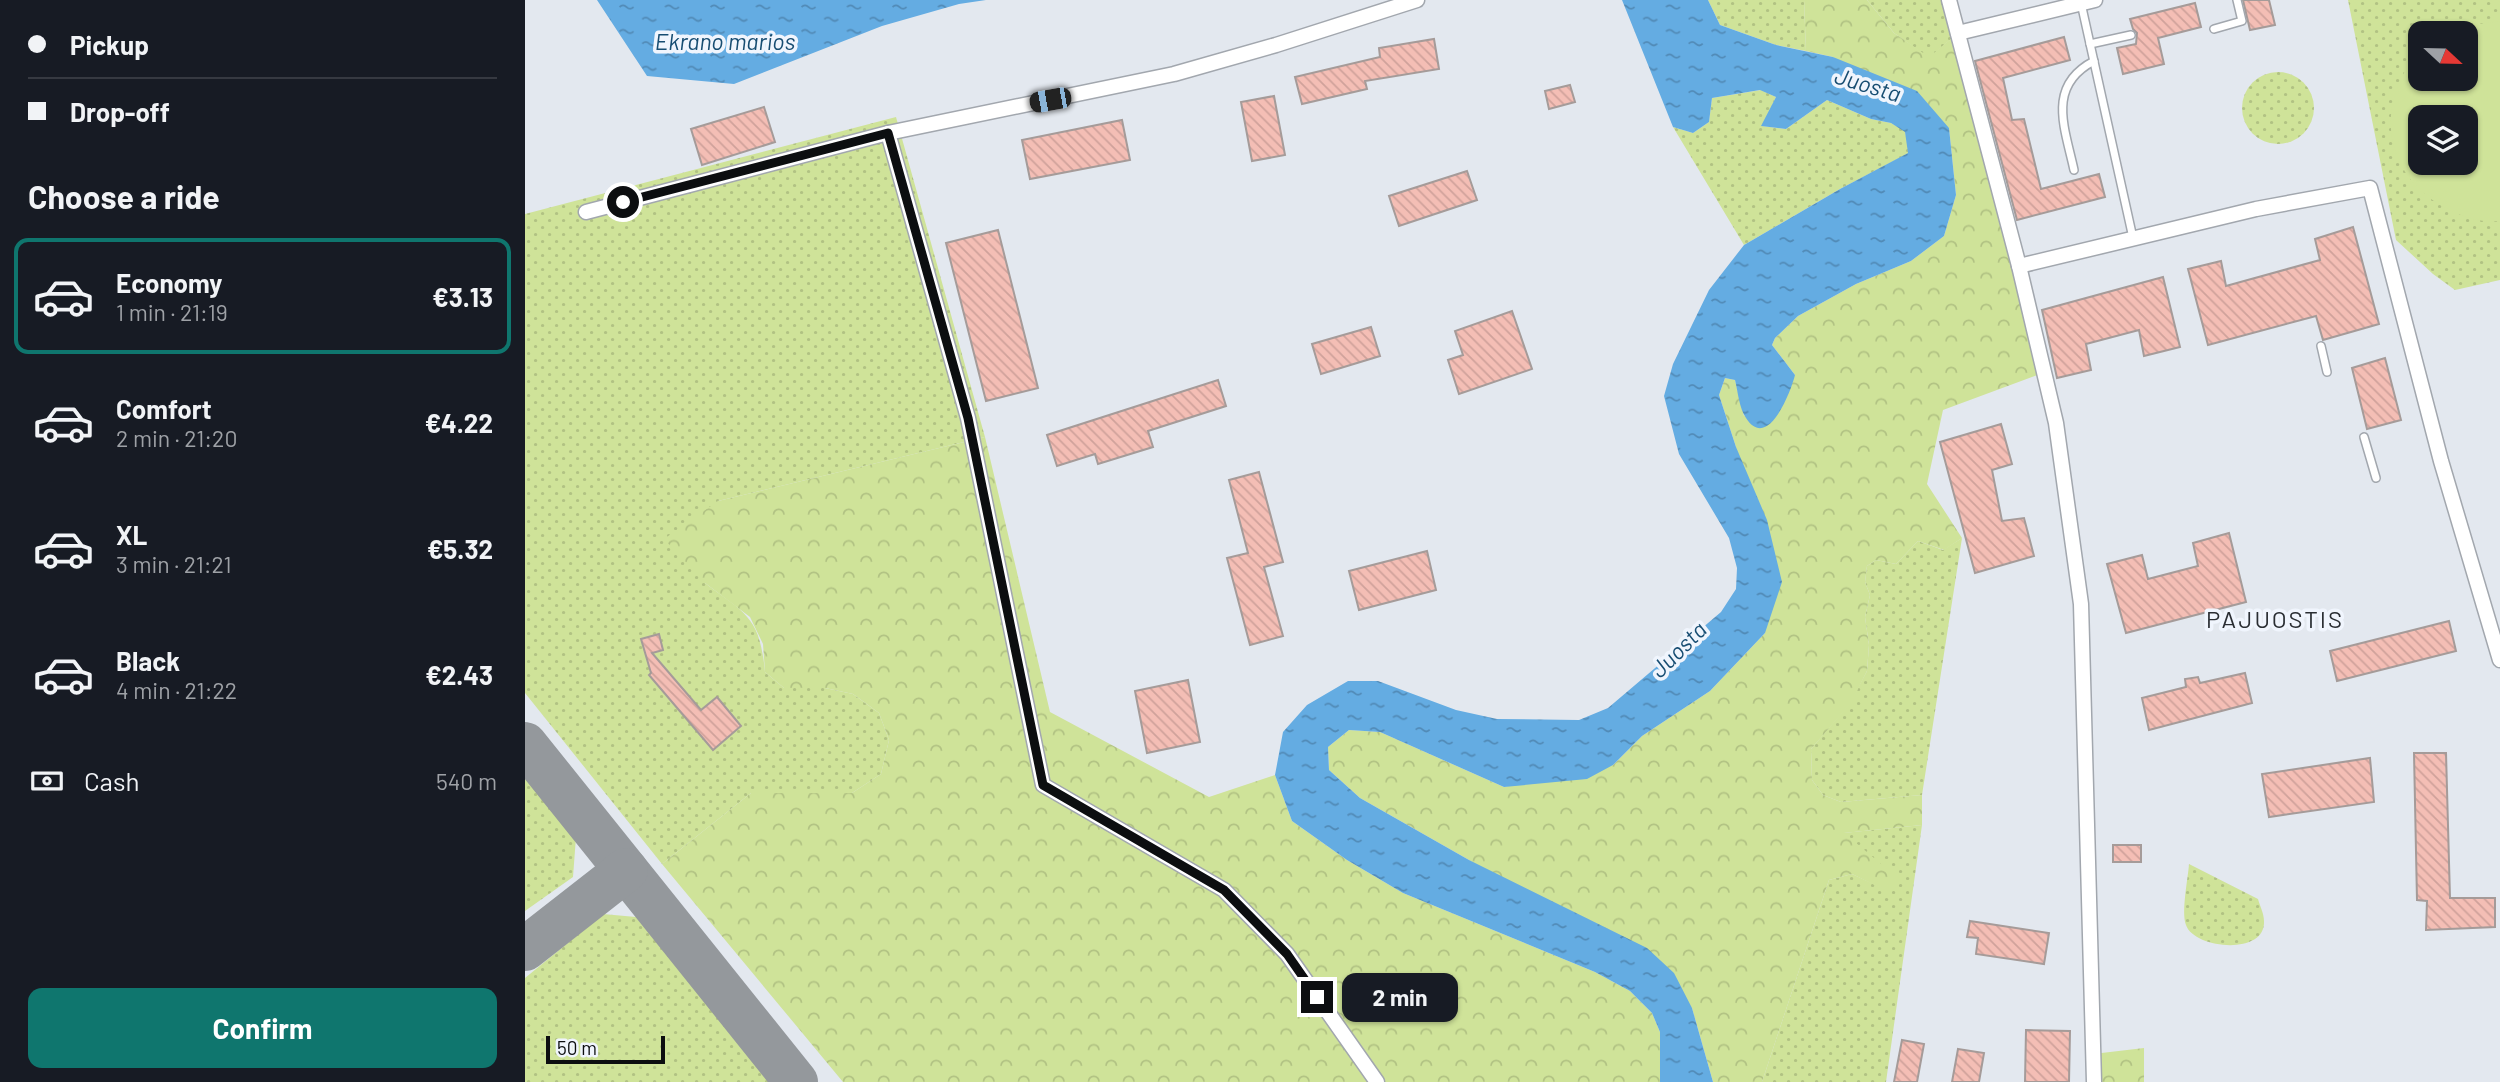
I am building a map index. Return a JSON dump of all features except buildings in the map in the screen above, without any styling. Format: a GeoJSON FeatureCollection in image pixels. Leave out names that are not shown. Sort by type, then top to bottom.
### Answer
{"type":"FeatureCollection","features":[{"type":"Feature","properties":{"kind":"street"},"geometry":{"type":"LineString","coordinates":[[586,212],[888,133],[1174,74],[1417,0]]}},
{"type":"Feature","properties":{"kind":"street"},"geometry":{"type":"LineString","coordinates":[[1949,0],[2019,266],[2056,423],[2081,604],[2094,1082]]}},
{"type":"Feature","properties":{"kind":"street"},"geometry":{"type":"LineString","coordinates":[[1958,33],[2088,2]]}},
{"type":"Feature","properties":{"kind":"street"},"geometry":{"type":"LineString","coordinates":[[888,133],[968,418],[1043,785],[1224,890],[1287,954],[1377,1082]]}},
{"type":"Feature","properties":{"kind":"street"},"geometry":{"type":"LineString","coordinates":[[2019,266],[2256,209],[2369,188],[2441,461],[2500,660]]}},
{"type":"Feature","properties":{"kind":"lane"},"geometry":{"type":"LineString","coordinates":[[2214,29],[2242,21],[2237,0]]}},
{"type":"Feature","properties":{"kind":"lane"},"geometry":{"type":"LineString","coordinates":[[2088,2],[2090,44],[2133,238]]}},
{"type":"Feature","properties":{"kind":"lane"},"geometry":{"type":"LineString","coordinates":[[2090,44],[2131,35]]}},
{"type":"Feature","properties":{"kind":"lane"},"geometry":{"type":"LineString","coordinates":[[2074,170],[2061,107],[2068,83],[2079,68],[2094,61]]}},
{"type":"Feature","properties":{"kind":"lane"},"geometry":{"type":"LineString","coordinates":[[2321,346],[2327,372]]}},
{"type":"Feature","properties":{"kind":"lane"},"geometry":{"type":"LineString","coordinates":[[2364,437],[2376,478]]}},
{"type":"Feature","properties":{"kind":"green space"},"geometry":{"type":"Polygon","coordinates":[[[1708,0],[1804,0],[1806,51],[1776,45],[1720,25],[1708,0]]]}},
{"type":"Feature","properties":{"kind":"green space"},"geometry":{"type":"Polygon","coordinates":[[[1804,0],[1867,0],[1894,33],[1929,57],[1958,33],[2043,373],[1943,410],[1927,484],[1962,538],[1944,550],[1918,541],[1896,564],[1876,560],[1867,566],[1865,582],[1870,595],[1865,617],[1869,645],[1867,671],[1851,703],[1811,749],[1812,780],[1823,795],[1841,802],[1922,795],[1922,825],[1844,833],[1898,878],[1889,892],[1852,874],[1829,880],[1762,1082],[1713,1082],[1692,1008],[1469,860],[1360,798],[1329,770],[1328,747],[1349,730],[1380,732],[1504,787],[1613,765],[1642,736],[1710,691],[1765,633],[1736,447],[1719,395],[1725,378],[1735,380],[1744,416],[1795,375],[1772,345],[1775,338],[1798,316],[1856,284],[1911,261],[1944,236],[1956,195],[1949,128],[1833,57],[1806,51],[1804,0]]]}},
{"type":"Feature","properties":{"kind":"green space"},"geometry":{"type":"Polygon","coordinates":[[[1867,0],[1949,0],[1958,33],[1929,58],[1894,33],[1867,0]]]}},
{"type":"Feature","properties":{"kind":"green space"},"geometry":{"type":"Polygon","coordinates":[[[2348,0],[2500,0],[2500,280],[2455,290],[2396,240],[2348,0]]]}},
{"type":"Feature","properties":{"kind":"green space"},"geometry":{"type":"Polygon","coordinates":[[[2500,21],[2500,221],[2467,217],[2448,209],[2426,195],[2410,178],[2408,175],[2478,175],[2478,105],[2408,105],[2408,175],[2398,159],[2392,137],[2391,115],[2395,93],[2408,67],[2408,91],[2478,91],[2478,24],[2500,21]]]}},
{"type":"Feature","properties":{"kind":"green space"},"geometry":{"type":"Polygon","coordinates":[[[2278,72],[2298,78],[2308,88],[2314,108],[2308,128],[2298,138],[2278,144],[2258,138],[2248,128],[2242,108],[2248,88],[2258,78],[2278,72]]]}},
{"type":"Feature","properties":{"kind":"green space"},"geometry":{"type":"Polygon","coordinates":[[[1761,90],[1776,97],[1762,126],[1786,129],[1827,100],[1871,119],[1891,123],[1905,131],[1909,153],[1840,189],[1744,245],[1673,127],[1693,133],[1709,122],[1712,98],[1761,90]]]}},
{"type":"Feature","properties":{"kind":"green space"},"geometry":{"type":"Polygon","coordinates":[[[896,117],[985,437],[718,501],[705,583],[749,618],[759,639],[765,672],[784,688],[825,688],[853,694],[879,713],[889,740],[881,774],[852,793],[751,793],[662,864],[525,693],[525,214],[896,117]]]}},
{"type":"Feature","properties":{"kind":"green space"},"geometry":{"type":"Polygon","coordinates":[[[985,437],[1050,712],[1209,797],[1275,775],[1292,821],[1347,860],[1403,893],[1595,972],[1630,991],[1652,1013],[1660,1032],[1660,1082],[843,1082],[662,864],[751,793],[852,793],[881,774],[889,740],[879,713],[853,694],[825,688],[784,688],[765,672],[763,644],[750,617],[705,583],[664,539],[718,501],[985,437]]]}},
{"type":"Feature","properties":{"kind":"green space"},"geometry":{"type":"Polygon","coordinates":[[[1962,538],[1922,795],[1841,802],[1823,795],[1812,780],[1811,749],[1850,703],[1867,671],[1869,645],[1865,617],[1870,595],[1865,582],[1867,566],[1876,560],[1896,564],[1918,541],[1943,550],[1962,538]]]}},
{"type":"Feature","properties":{"kind":"green space"},"geometry":{"type":"Polygon","coordinates":[[[525,773],[576,837],[573,877],[525,911],[525,773]]]}},
{"type":"Feature","properties":{"kind":"green space"},"geometry":{"type":"Polygon","coordinates":[[[1922,825],[1886,1082],[1762,1082],[1829,880],[1852,874],[1889,891],[1843,833],[1922,825]]]}},
{"type":"Feature","properties":{"kind":"green space"},"geometry":{"type":"Polygon","coordinates":[[[2189,864],[2258,899],[2264,921],[2262,932],[2254,940],[2242,944],[2215,944],[2192,933],[2186,925],[2184,912],[2189,864]]]}},
{"type":"Feature","properties":{"kind":"green space"},"geometry":{"type":"Polygon","coordinates":[[[603,914],[636,917],[771,1082],[525,1082],[525,978],[603,914]]]}},
{"type":"Feature","properties":{"kind":"green space"},"geometry":{"type":"Polygon","coordinates":[[[2144,1048],[2144,1082],[2094,1082],[2093,1054],[2144,1048]]]}},
{"type":"Feature","properties":{"kind":"water","name":"Ekrano marios"},"geometry":{"type":"Polygon","coordinates":[[[597,0],[986,0],[959,4],[882,26],[734,84],[647,76],[597,0]]]}},
{"type":"Feature","properties":{"kind":"water","name":"Juosta"},"geometry":{"type":"Polygon","coordinates":[[[1622,0],[1708,0],[1720,25],[1776,45],[1833,57],[1917,91],[1949,128],[1956,195],[1944,236],[1911,261],[1856,284],[1798,316],[1775,338],[1772,345],[1795,375],[1784,405],[1770,424],[1762,428],[1754,427],[1742,410],[1735,380],[1725,378],[1719,395],[1736,447],[1767,520],[1782,582],[1765,633],[1710,691],[1642,736],[1613,765],[1587,779],[1504,787],[1380,732],[1349,730],[1328,747],[1329,770],[1360,798],[1469,860],[1647,948],[1674,973],[1692,1008],[1713,1082],[1660,1082],[1660,1032],[1652,1013],[1630,991],[1595,972],[1403,893],[1347,860],[1292,821],[1275,775],[1283,732],[1307,705],[1348,681],[1378,681],[1456,710],[1497,719],[1579,720],[1608,708],[1721,612],[1736,589],[1737,568],[1729,538],[1679,454],[1664,396],[1673,364],[1709,290],[1744,245],[1908,153],[1905,132],[1891,123],[1871,119],[1827,100],[1786,129],[1761,126],[1776,97],[1760,90],[1712,98],[1709,122],[1693,133],[1673,127],[1622,0]]]}},
{"type":"Feature","properties":{"kind":"taxiway"},"geometry":{"type":"LineString","coordinates":[[525,744],[796,1082]]}},
{"type":"Feature","properties":{"kind":"taxiway"},"geometry":{"type":"LineString","coordinates":[[525,949],[626,870]]}},
{"type":"Feature","properties":{"kind":"district","name":"PAJUOSTIS"},"geometry":{"type":"Point","coordinates":[2275,618]}},
{"type":"Feature","properties":{"kind":"route"},"geometry":{"type":"LineString","coordinates":[[623,202],[888,133],[968,418],[1043,785],[1224,890],[1287,954],[1317,997]]}}]}
